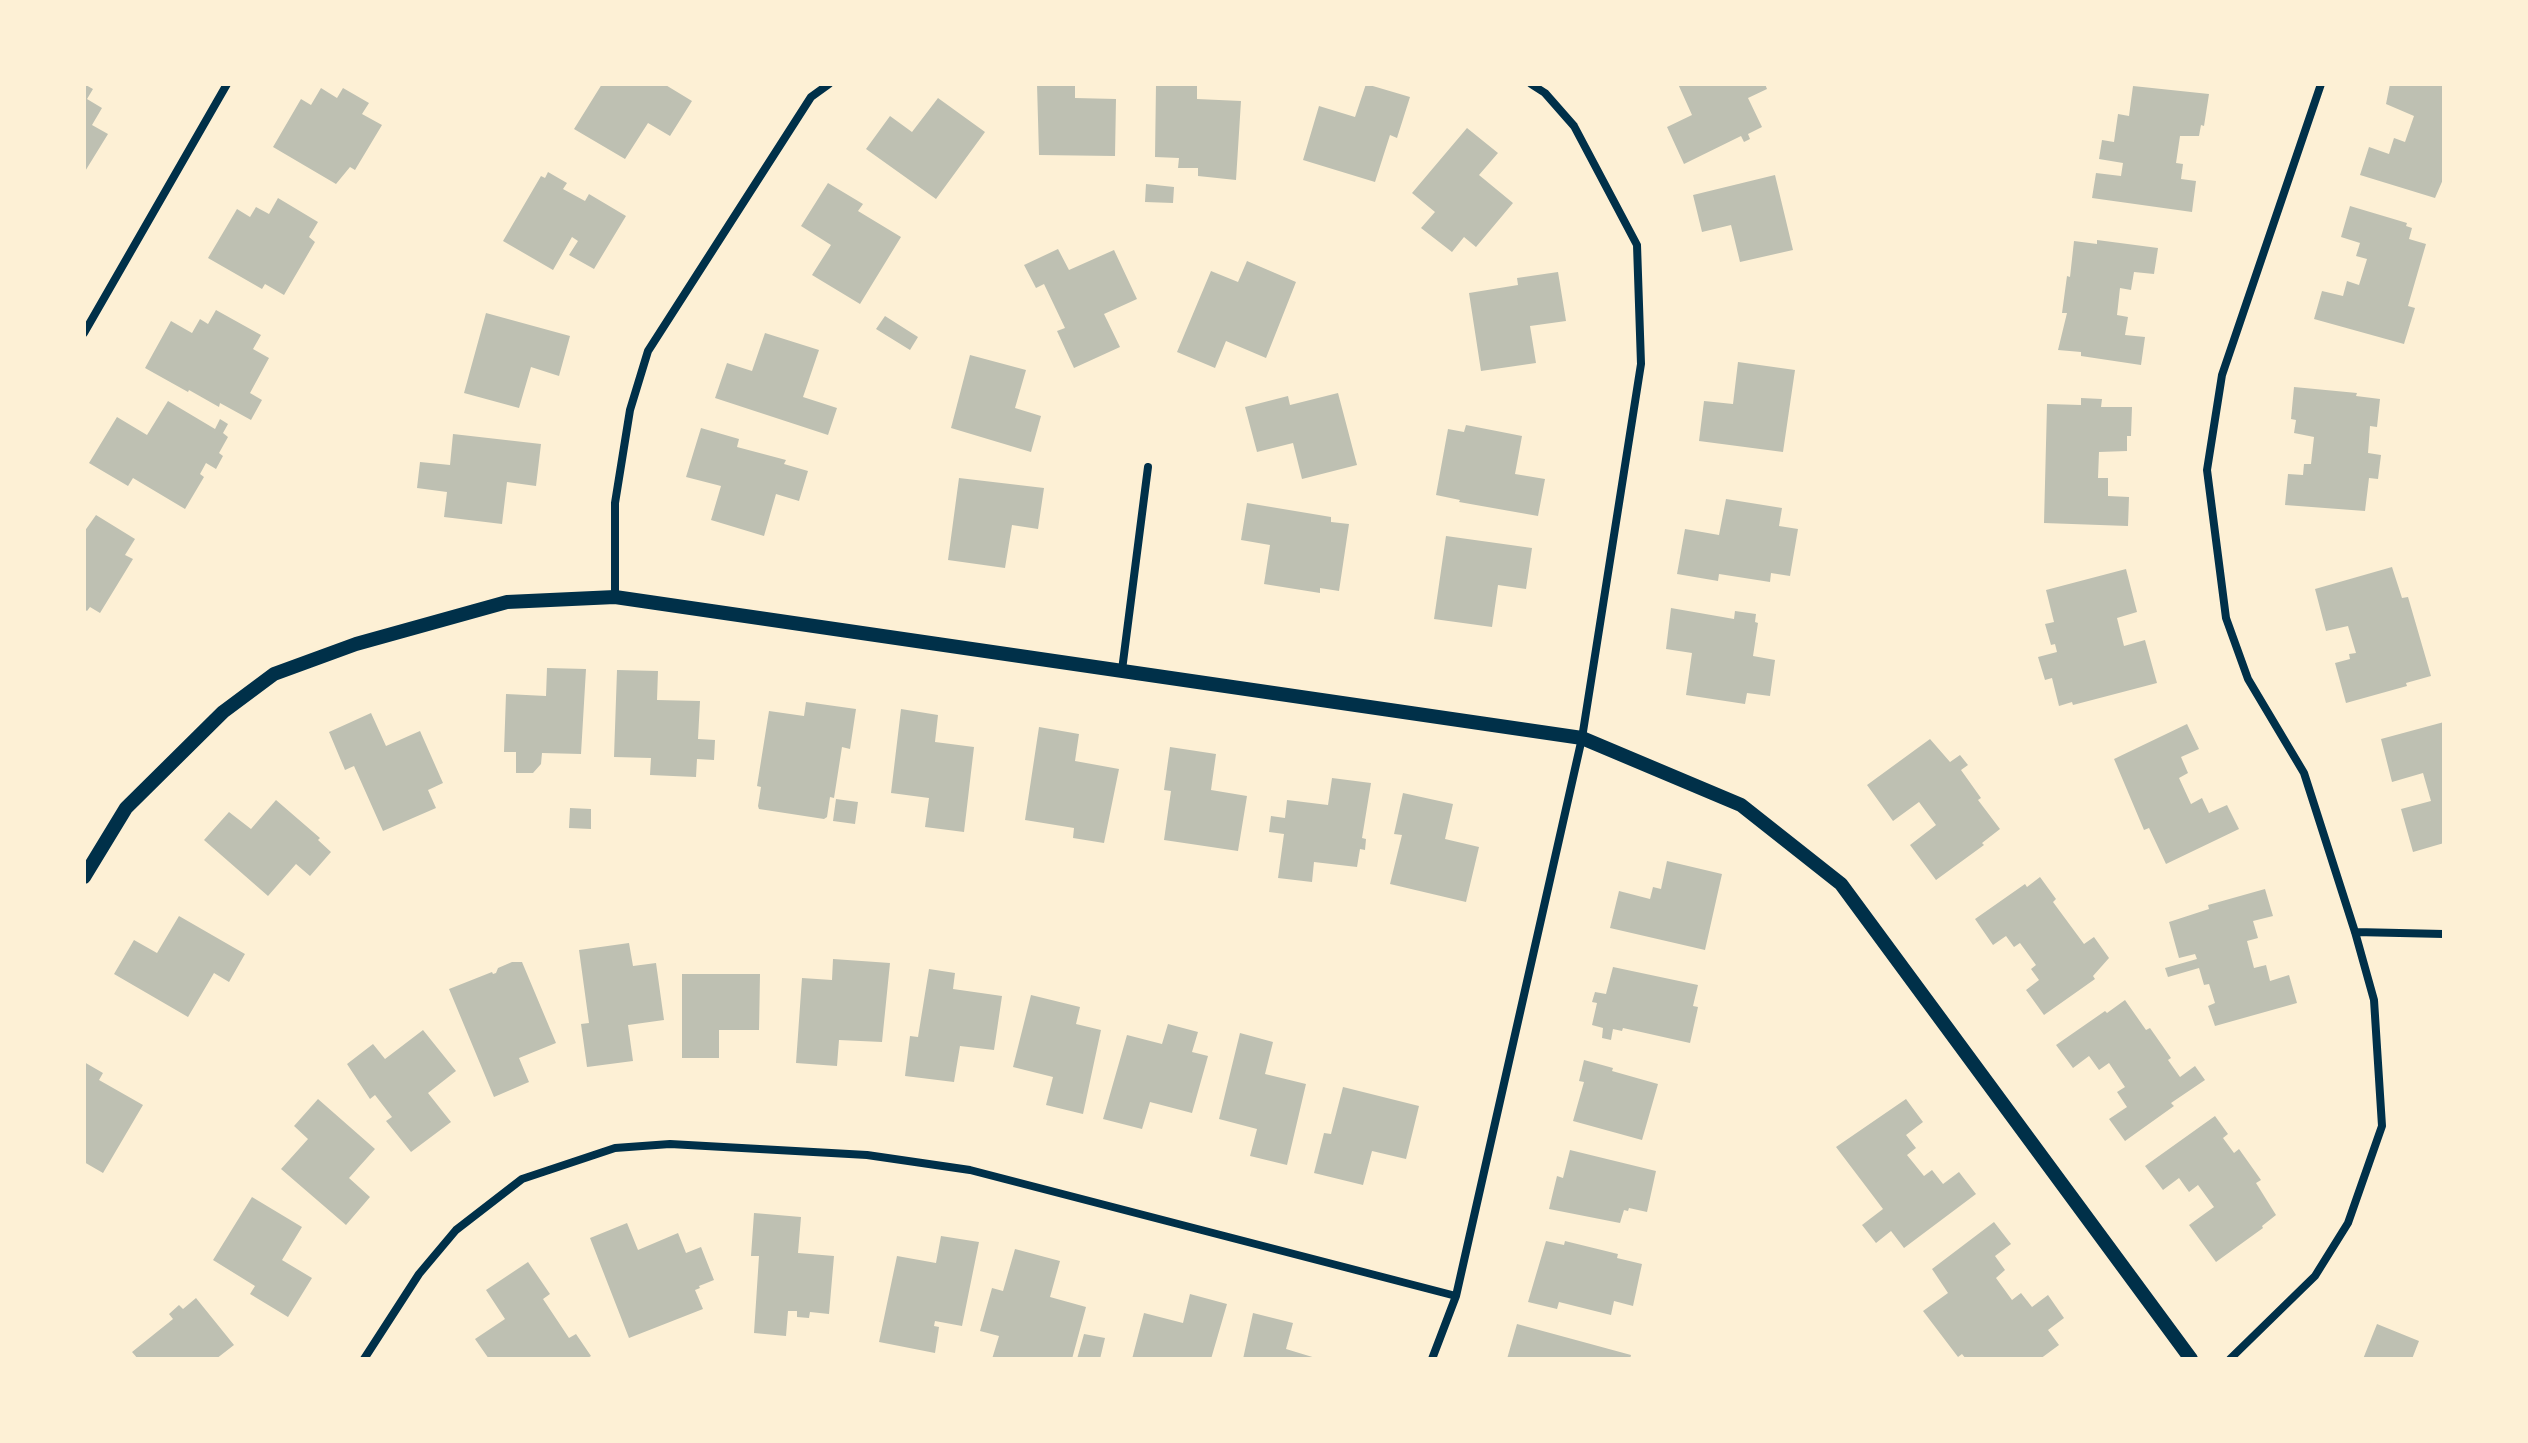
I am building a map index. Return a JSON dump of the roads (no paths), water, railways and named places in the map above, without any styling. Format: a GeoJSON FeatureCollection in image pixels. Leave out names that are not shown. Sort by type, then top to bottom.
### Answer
{"type":"FeatureCollection","features":[{"type":"Feature","properties":{"kind":"street"},"geometry":{"type":"LineString","coordinates":[[84,333],[227,84]]}},
{"type":"Feature","properties":{"kind":"street"},"geometry":{"type":"LineString","coordinates":[[615,597],[615,503],[630,410],[648,351],[811,97],[829,84]]}},
{"type":"Feature","properties":{"kind":"street"},"geometry":{"type":"LineString","coordinates":[[1432,1359],[1456,1296],[1582,738],[1641,364],[1637,245],[1574,126],[1545,93],[1531,84]]}},
{"type":"Feature","properties":{"kind":"street"},"geometry":{"type":"LineString","coordinates":[[2230,1359],[2315,1276],[2348,1223],[2382,1126],[2374,1000],[2304,773],[2248,679],[2226,618],[2207,470],[2222,375],[2321,84]]}},
{"type":"Feature","properties":{"kind":"street"},"geometry":{"type":"LineString","coordinates":[[1122,670],[1148,467]]}},
{"type":"Feature","properties":{"kind":"street"},"geometry":{"type":"LineString","coordinates":[[84,877],[126,808],[223,712],[274,674],[356,644],[507,602],[615,597],[1582,738],[1741,805],[1841,884],[2191,1359]]}},
{"type":"Feature","properties":{"kind":"street"},"geometry":{"type":"LineString","coordinates":[[2355,932],[2444,934]]}},
{"type":"Feature","properties":{"kind":"street"},"geometry":{"type":"LineString","coordinates":[[364,1359],[419,1274],[456,1230],[522,1179],[615,1148],[670,1144],[867,1155],[970,1170],[1456,1296]]}}]}
